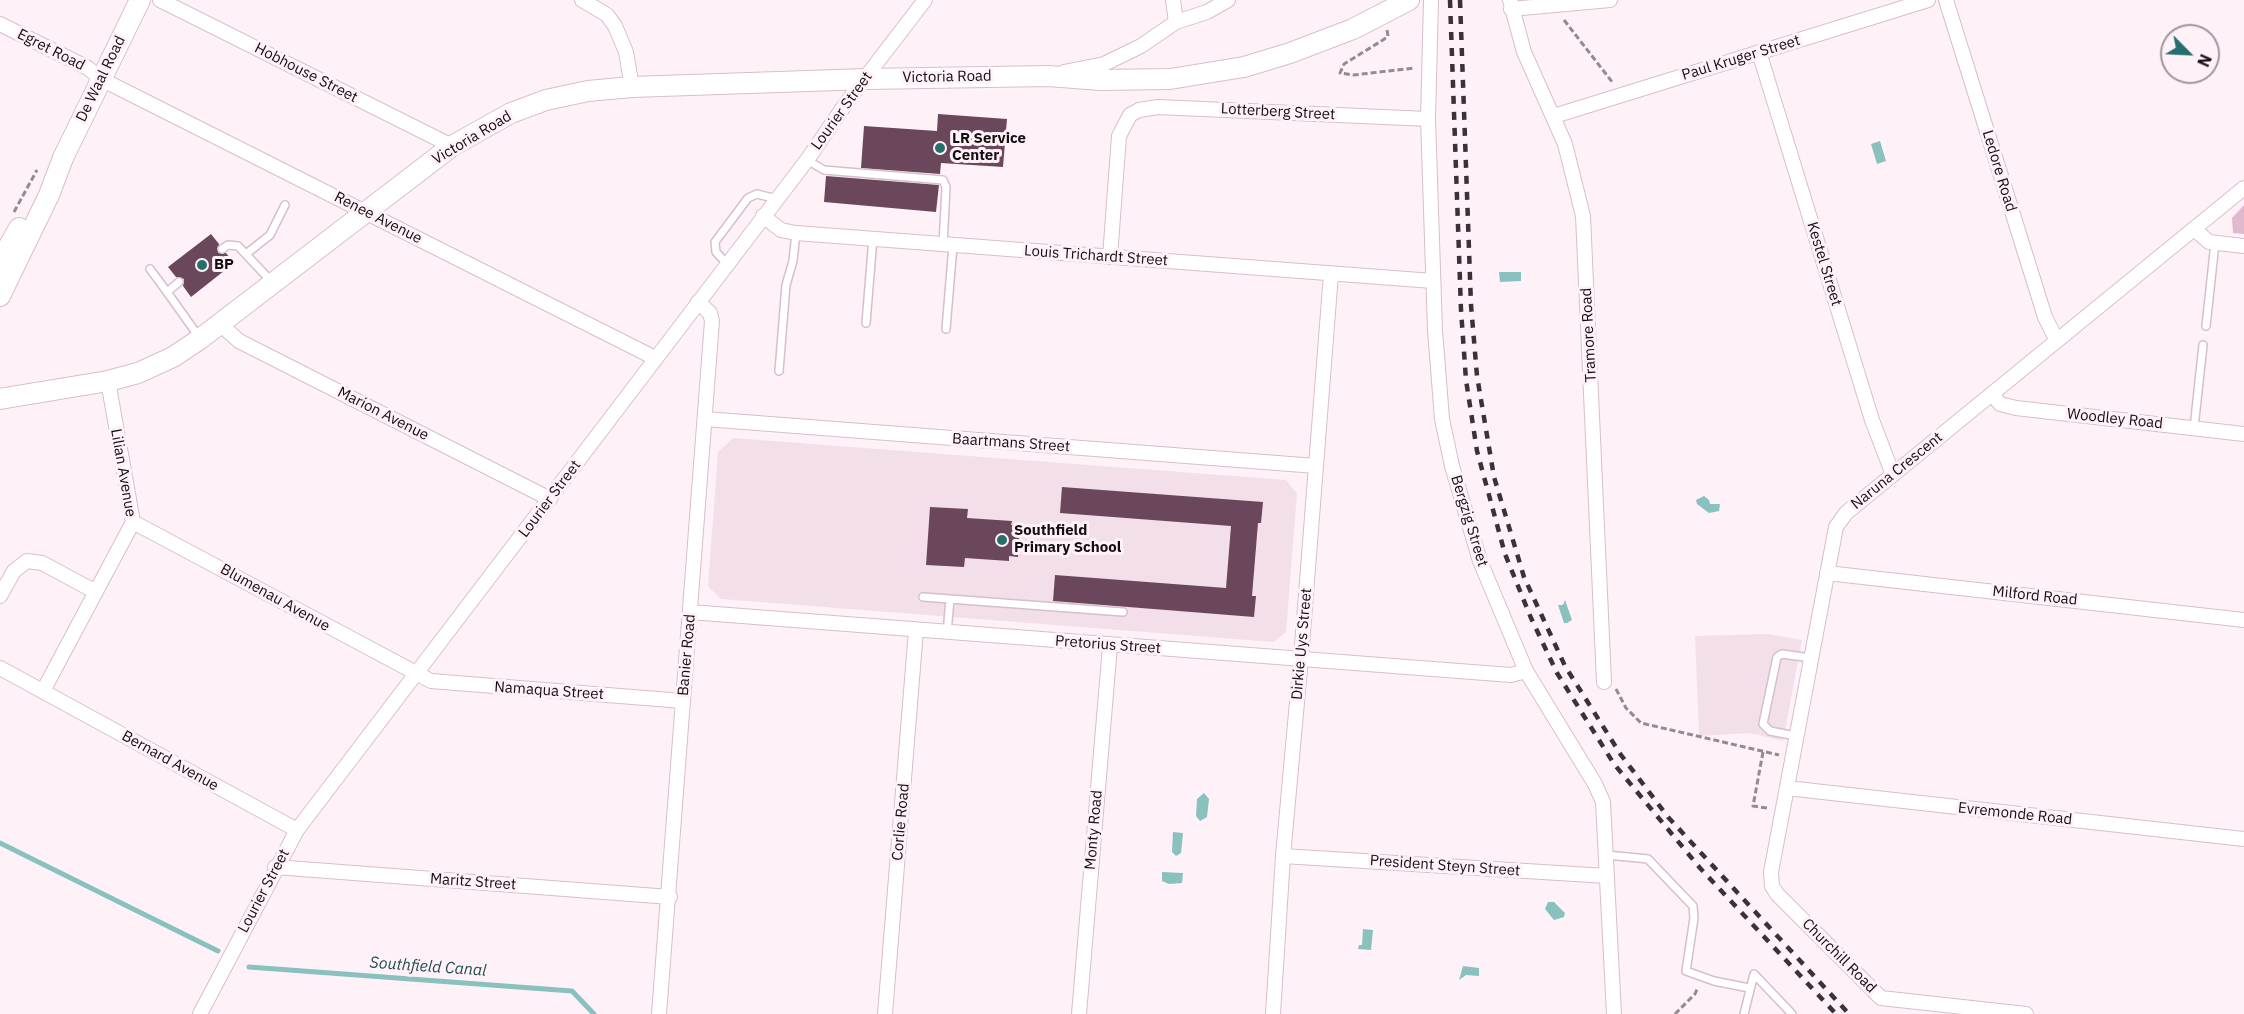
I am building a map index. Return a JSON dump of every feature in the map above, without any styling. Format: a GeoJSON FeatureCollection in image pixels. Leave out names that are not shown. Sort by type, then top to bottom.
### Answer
{"type":"FeatureCollection","features":[{"type":"Feature","properties":{"kind":"street","name":"De Waal Road"},"geometry":{"type":"LineString","coordinates":[[0,296],[49,195],[63,158],[140,0]]}},
{"type":"Feature","properties":{"kind":"street","name":"Hobhouse Street"},"geometry":{"type":"LineString","coordinates":[[160,0],[452,147]]}},
{"type":"Feature","properties":{"kind":"street"},"geometry":{"type":"LineString","coordinates":[[582,0],[607,15],[615,26],[626,52],[632,87]]}},
{"type":"Feature","properties":{"kind":"street","name":"Lourier Street"},"geometry":{"type":"LineString","coordinates":[[200,1014],[275,867],[297,830],[807,160],[925,0]]}},
{"type":"Feature","properties":{"kind":"street"},"geometry":{"type":"LineString","coordinates":[[1173,0],[1176,22]]}},
{"type":"Feature","properties":{"kind":"street","name":"Victoria Road"},"geometry":{"type":"LineString","coordinates":[[1048,76],[1104,64],[1141,46],[1176,22],[1207,12],[1228,0]]}},
{"type":"Feature","properties":{"kind":"street","name":"Bergzig Street"},"geometry":{"type":"LineString","coordinates":[[1431,0],[1428,119],[1438,393],[1452,466],[1480,561],[1526,671],[1600,793],[1605,820],[1614,1014]]}},
{"type":"Feature","properties":{"kind":"street"},"geometry":{"type":"LineString","coordinates":[[1510,4],[1610,0]]}},
{"type":"Feature","properties":{"kind":"street","name":"Paul Kruger Street"},"geometry":{"type":"LineString","coordinates":[[1554,116],[1928,0]]}},
{"type":"Feature","properties":{"kind":"street","name":"Ledore Road"},"geometry":{"type":"LineString","coordinates":[[1946,0],[2044,317],[2057,341]]}},
{"type":"Feature","properties":{"kind":"street","name":"Victoria Road"},"geometry":{"type":"LineString","coordinates":[[0,399],[108,381],[154,366],[200,339],[452,147],[511,113],[546,100],[588,91],[632,87],[866,78],[1048,76],[1101,80],[1170,79],[1244,67],[1322,42],[1407,2]]}},
{"type":"Feature","properties":{"kind":"street","name":"Tramore Road"},"geometry":{"type":"LineString","coordinates":[[1510,4],[1524,52],[1554,116],[1574,172],[1583,216],[1609,684]]}},
{"type":"Feature","properties":{"kind":"street","name":"Egret Road"},"geometry":{"type":"LineString","coordinates":[[0,24],[88,68],[101,79]]}},
{"type":"Feature","properties":{"kind":"street","name":"Kestel Street"},"geometry":{"type":"LineString","coordinates":[[1759,52],[1872,420],[1893,475]]}},
{"type":"Feature","properties":{"kind":"street","name":"Renee Avenue"},"geometry":{"type":"LineString","coordinates":[[101,79],[655,358]]}},
{"type":"Feature","properties":{"kind":"street","name":"Lotterberg Street"},"geometry":{"type":"LineString","coordinates":[[1110,257],[1118,147],[1124,123],[1130,115],[1145,108],[1428,119]]}},
{"type":"Feature","properties":{"kind":"street","name":"De Waal Road"},"geometry":{"type":"LineString","coordinates":[[0,262],[63,158]]}},
{"type":"Feature","properties":{"kind":"street","name":"Naruna Crescent"},"geometry":{"type":"LineString","coordinates":[[1772,886],[1771,872],[1786,788],[1838,522],[2244,188]]}},
{"type":"Feature","properties":{"kind":"street","name":"Louis Trichardt Street"},"geometry":{"type":"LineString","coordinates":[[764,216],[781,230],[796,233],[1433,281]]}},
{"type":"Feature","properties":{"kind":"street"},"geometry":{"type":"LineString","coordinates":[[2194,229],[2203,240],[2244,246]]}},
{"type":"Feature","properties":{"kind":"street","name":"Dirkie Uys Street"},"geometry":{"type":"LineString","coordinates":[[1273,1014],[1283,856],[1317,466],[1331,274]]}},
{"type":"Feature","properties":{"kind":"street","name":"Banier Road"},"geometry":{"type":"LineString","coordinates":[[659,1014],[670,897],[712,321],[710,313],[698,302]]}},
{"type":"Feature","properties":{"kind":"street","name":"Marion Avenue"},"geometry":{"type":"LineString","coordinates":[[220,324],[238,341],[550,499]]}},
{"type":"Feature","properties":{"kind":"street","name":"Lilian Avenue"},"geometry":{"type":"LineString","coordinates":[[43,691],[133,522],[108,381]]}},
{"type":"Feature","properties":{"kind":"street","name":"Woodley Road"},"geometry":{"type":"LineString","coordinates":[[1992,394],[2000,404],[2008,407],[2244,434]]}},
{"type":"Feature","properties":{"kind":"street","name":"Baartmans Street"},"geometry":{"type":"LineString","coordinates":[[705,419],[1317,466]]}},
{"type":"Feature","properties":{"kind":"street","name":"Blumenau Avenue"},"geometry":{"type":"LineString","coordinates":[[133,522],[416,675]]}},
{"type":"Feature","properties":{"kind":"street"},"geometry":{"type":"LineString","coordinates":[[0,596],[14,571],[27,561],[42,563],[96,592]]}},
{"type":"Feature","properties":{"kind":"street","name":"Milford Road"},"geometry":{"type":"LineString","coordinates":[[1827,573],[2244,620]]}},
{"type":"Feature","properties":{"kind":"street","name":"Pretorius Street"},"geometry":{"type":"LineString","coordinates":[[690,612],[1511,675],[1526,671]]}},
{"type":"Feature","properties":{"kind":"street","name":"Corlie Road"},"geometry":{"type":"LineString","coordinates":[[885,1014],[916,630]]}},
{"type":"Feature","properties":{"kind":"street","name":"Monty Road"},"geometry":{"type":"LineString","coordinates":[[1079,1014],[1110,646]]}},
{"type":"Feature","properties":{"kind":"street"},"geometry":{"type":"LineString","coordinates":[[0,668],[43,691]]}},
{"type":"Feature","properties":{"kind":"street","name":"Namaqua Street"},"geometry":{"type":"LineString","coordinates":[[416,675],[444,684],[683,701]]}},
{"type":"Feature","properties":{"kind":"street","name":"Bernard Avenue"},"geometry":{"type":"LineString","coordinates":[[43,691],[297,830]]}},
{"type":"Feature","properties":{"kind":"street","name":"Evremonde Road"},"geometry":{"type":"LineString","coordinates":[[1786,788],[2244,839]]}},
{"type":"Feature","properties":{"kind":"street","name":"President Steyn Street"},"geometry":{"type":"LineString","coordinates":[[1283,856],[1608,876]]}},
{"type":"Feature","properties":{"kind":"street","name":"Maritz Street"},"geometry":{"type":"LineString","coordinates":[[275,867],[670,897]]}},
{"type":"Feature","properties":{"kind":"street","name":"Churchill Road"},"geometry":{"type":"LineString","coordinates":[[1772,886],[1785,902],[1881,998],[2026,1014]]}},
{"type":"Feature","properties":{"kind":"lane"},"geometry":{"type":"LineString","coordinates":[[807,160],[824,170],[943,180],[946,187],[948,245],[946,329]]}},
{"type":"Feature","properties":{"kind":"lane"},"geometry":{"type":"LineString","coordinates":[[727,264],[716,252],[715,242],[748,198],[757,194],[777,199]]}},
{"type":"Feature","properties":{"kind":"lane"},"geometry":{"type":"LineString","coordinates":[[246,254],[270,235],[285,205]]}},
{"type":"Feature","properties":{"kind":"lane"},"geometry":{"type":"LineString","coordinates":[[779,371],[786,285],[793,261],[796,233]]}},
{"type":"Feature","properties":{"kind":"lane"},"geometry":{"type":"LineString","coordinates":[[866,323],[873,238]]}},
{"type":"Feature","properties":{"kind":"lane"},"geometry":{"type":"LineString","coordinates":[[2206,326],[2215,243]]}},
{"type":"Feature","properties":{"kind":"lane"},"geometry":{"type":"LineString","coordinates":[[222,249],[233,244],[246,254],[273,284]]}},
{"type":"Feature","properties":{"kind":"lane"},"geometry":{"type":"LineString","coordinates":[[150,269],[200,339]]}},
{"type":"Feature","properties":{"kind":"lane"},"geometry":{"type":"LineString","coordinates":[[167,292],[179,282]]}},
{"type":"Feature","properties":{"kind":"lane"},"geometry":{"type":"LineString","coordinates":[[2194,428],[2203,345]]}},
{"type":"Feature","properties":{"kind":"lane"},"geometry":{"type":"LineString","coordinates":[[922,597],[1123,612]]}},
{"type":"Feature","properties":{"kind":"lane"},"geometry":{"type":"LineString","coordinates":[[947,633],[950,599]]}},
{"type":"Feature","properties":{"kind":"lane"},"geometry":{"type":"LineString","coordinates":[[1796,736],[1770,731],[1763,724],[1777,657],[1782,654],[1811,658]]}},
{"type":"Feature","properties":{"kind":"lane"},"geometry":{"type":"LineString","coordinates":[[1607,855],[1648,859],[1693,906],[1694,918],[1686,971],[1699,977],[1749,988]]}},
{"type":"Feature","properties":{"kind":"lane"},"geometry":{"type":"LineString","coordinates":[[1744,1014],[1754,974],[1792,1014]]}},
{"type":"Feature","properties":{"kind":"path"},"geometry":{"type":"LineString","coordinates":[[1558,12],[1615,87]]}},
{"type":"Feature","properties":{"kind":"path"},"geometry":{"type":"LineString","coordinates":[[1387,28],[1388,36],[1344,64],[1340,73],[1354,75],[1421,67]]}},
{"type":"Feature","properties":{"kind":"path"},"geometry":{"type":"LineString","coordinates":[[1609,684],[1626,708],[1641,723],[1783,756]]}},
{"type":"Feature","properties":{"kind":"path"},"geometry":{"type":"LineString","coordinates":[[1763,752],[1752,806],[1773,809]]}},
{"type":"Feature","properties":{"kind":"path"},"geometry":{"type":"LineString","coordinates":[[1675,1014],[1696,992],[1699,977]]}},
{"type":"Feature","properties":{"kind":"shaded area"},"geometry":{"type":"Polygon","coordinates":[[[2244,205],[2244,234],[2233,233],[2232,218],[2244,205]]]}},
{"type":"Feature","properties":{"kind":"shaded area","name":"Southfield Primary School"},"geometry":{"type":"Polygon","coordinates":[[[733,438],[1286,480],[1297,494],[1286,632],[1274,642],[721,599],[708,586],[718,452],[733,438]]]}},
{"type":"Feature","properties":{"kind":"shaded area"},"geometry":{"type":"Polygon","coordinates":[[[1768,634],[1802,640],[1783,741],[1750,733],[1699,736],[1695,636],[1768,634]]]}},
{"type":"Feature","properties":{"kind":"water"},"geometry":{"type":"Polygon","coordinates":[[[1880,141],[1886,161],[1877,164],[1871,144],[1880,141]]]}},
{"type":"Feature","properties":{"kind":"water"},"geometry":{"type":"Polygon","coordinates":[[[1499,272],[1521,272],[1521,281],[1500,282],[1499,272]]]}},
{"type":"Feature","properties":{"kind":"water"},"geometry":{"type":"Polygon","coordinates":[[[1704,496],[1710,504],[1720,504],[1719,511],[1709,513],[1697,504],[1696,500],[1704,496]]]}},
{"type":"Feature","properties":{"kind":"water"},"geometry":{"type":"Polygon","coordinates":[[[1565,600],[1572,620],[1567,623],[1564,623],[1558,605],[1563,605],[1565,600]]]}},
{"type":"Feature","properties":{"kind":"water"},"geometry":{"type":"Polygon","coordinates":[[[1204,793],[1209,799],[1207,817],[1200,821],[1196,816],[1197,799],[1204,793]]]}},
{"type":"Feature","properties":{"kind":"water"},"geometry":{"type":"Polygon","coordinates":[[[1173,832],[1183,833],[1181,853],[1176,856],[1172,852],[1173,832]]]}},
{"type":"Feature","properties":{"kind":"water"},"geometry":{"type":"Polygon","coordinates":[[[1162,872],[1183,873],[1182,883],[1169,884],[1162,881],[1162,872]]]}},
{"type":"Feature","properties":{"kind":"water"},"geometry":{"type":"Polygon","coordinates":[[[1548,902],[1554,902],[1565,913],[1564,917],[1554,920],[1545,909],[1548,902]]]}},
{"type":"Feature","properties":{"kind":"water"},"geometry":{"type":"Polygon","coordinates":[[[1363,929],[1373,930],[1371,950],[1358,949],[1359,945],[1362,945],[1363,929]]]}},
{"type":"Feature","properties":{"kind":"water"},"geometry":{"type":"Polygon","coordinates":[[[1463,966],[1479,968],[1479,976],[1466,975],[1459,980],[1463,966]]]}},
{"type":"Feature","properties":{"kind":"building"},"geometry":{"type":"Polygon","coordinates":[[[938,114],[1007,119],[1003,167],[941,163],[940,174],[861,168],[864,126],[937,131],[938,114]]]}},
{"type":"Feature","properties":{"kind":"building"},"geometry":{"type":"Polygon","coordinates":[[[826,176],[939,185],[936,212],[824,202],[826,176]]]}},
{"type":"Feature","properties":{"kind":"building"},"geometry":{"type":"Polygon","coordinates":[[[211,234],[219,244],[218,253],[226,253],[234,263],[191,297],[183,286],[184,279],[176,277],[168,267],[211,234]]]}},
{"type":"Feature","properties":{"kind":"building"},"geometry":{"type":"Polygon","coordinates":[[[1062,487],[1263,502],[1261,523],[1258,523],[1252,596],[1256,596],[1254,617],[1053,601],[1055,575],[1226,588],[1231,526],[1060,513],[1062,487]]]}},
{"type":"Feature","properties":{"kind":"building"},"geometry":{"type":"Polygon","coordinates":[[[930,507],[968,509],[967,518],[1012,521],[1011,525],[1020,525],[1018,557],[1009,556],[1009,561],[965,558],[964,567],[926,565],[930,507]]]}},
{"type":"Feature","properties":{"kind":"waterway","name":"Southfield Canal"},"geometry":{"type":"LineString","coordinates":[[0,843],[218,951]]}},
{"type":"Feature","properties":{"kind":"waterway","name":"Southfield Canal"},"geometry":{"type":"LineString","coordinates":[[249,967],[572,991],[594,1014]]}},
{"type":"Feature","properties":{"kind":"railway"},"geometry":{"type":"LineString","coordinates":[[1450,0],[1461,310],[1466,380],[1477,451],[1505,554],[1531,618],[1557,673],[1614,764],[1700,868],[1836,1014]]}},
{"type":"Feature","properties":{"kind":"railway"},"geometry":{"type":"LineString","coordinates":[[1460,0],[1471,305],[1477,376],[1494,477],[1524,577],[1565,666],[1621,755],[1668,817],[1849,1014]]}},
{"type":"Feature","properties":{"kind":"place","name":"LR Service Center"},"geometry":{"type":"Point","coordinates":[940,148]}},
{"type":"Feature","properties":{"kind":"place","name":"BP"},"geometry":{"type":"Point","coordinates":[202,265]}},
{"type":"Feature","properties":{"kind":"place","name":"Southfield Primary School"},"geometry":{"type":"Point","coordinates":[1002,540]}}]}
